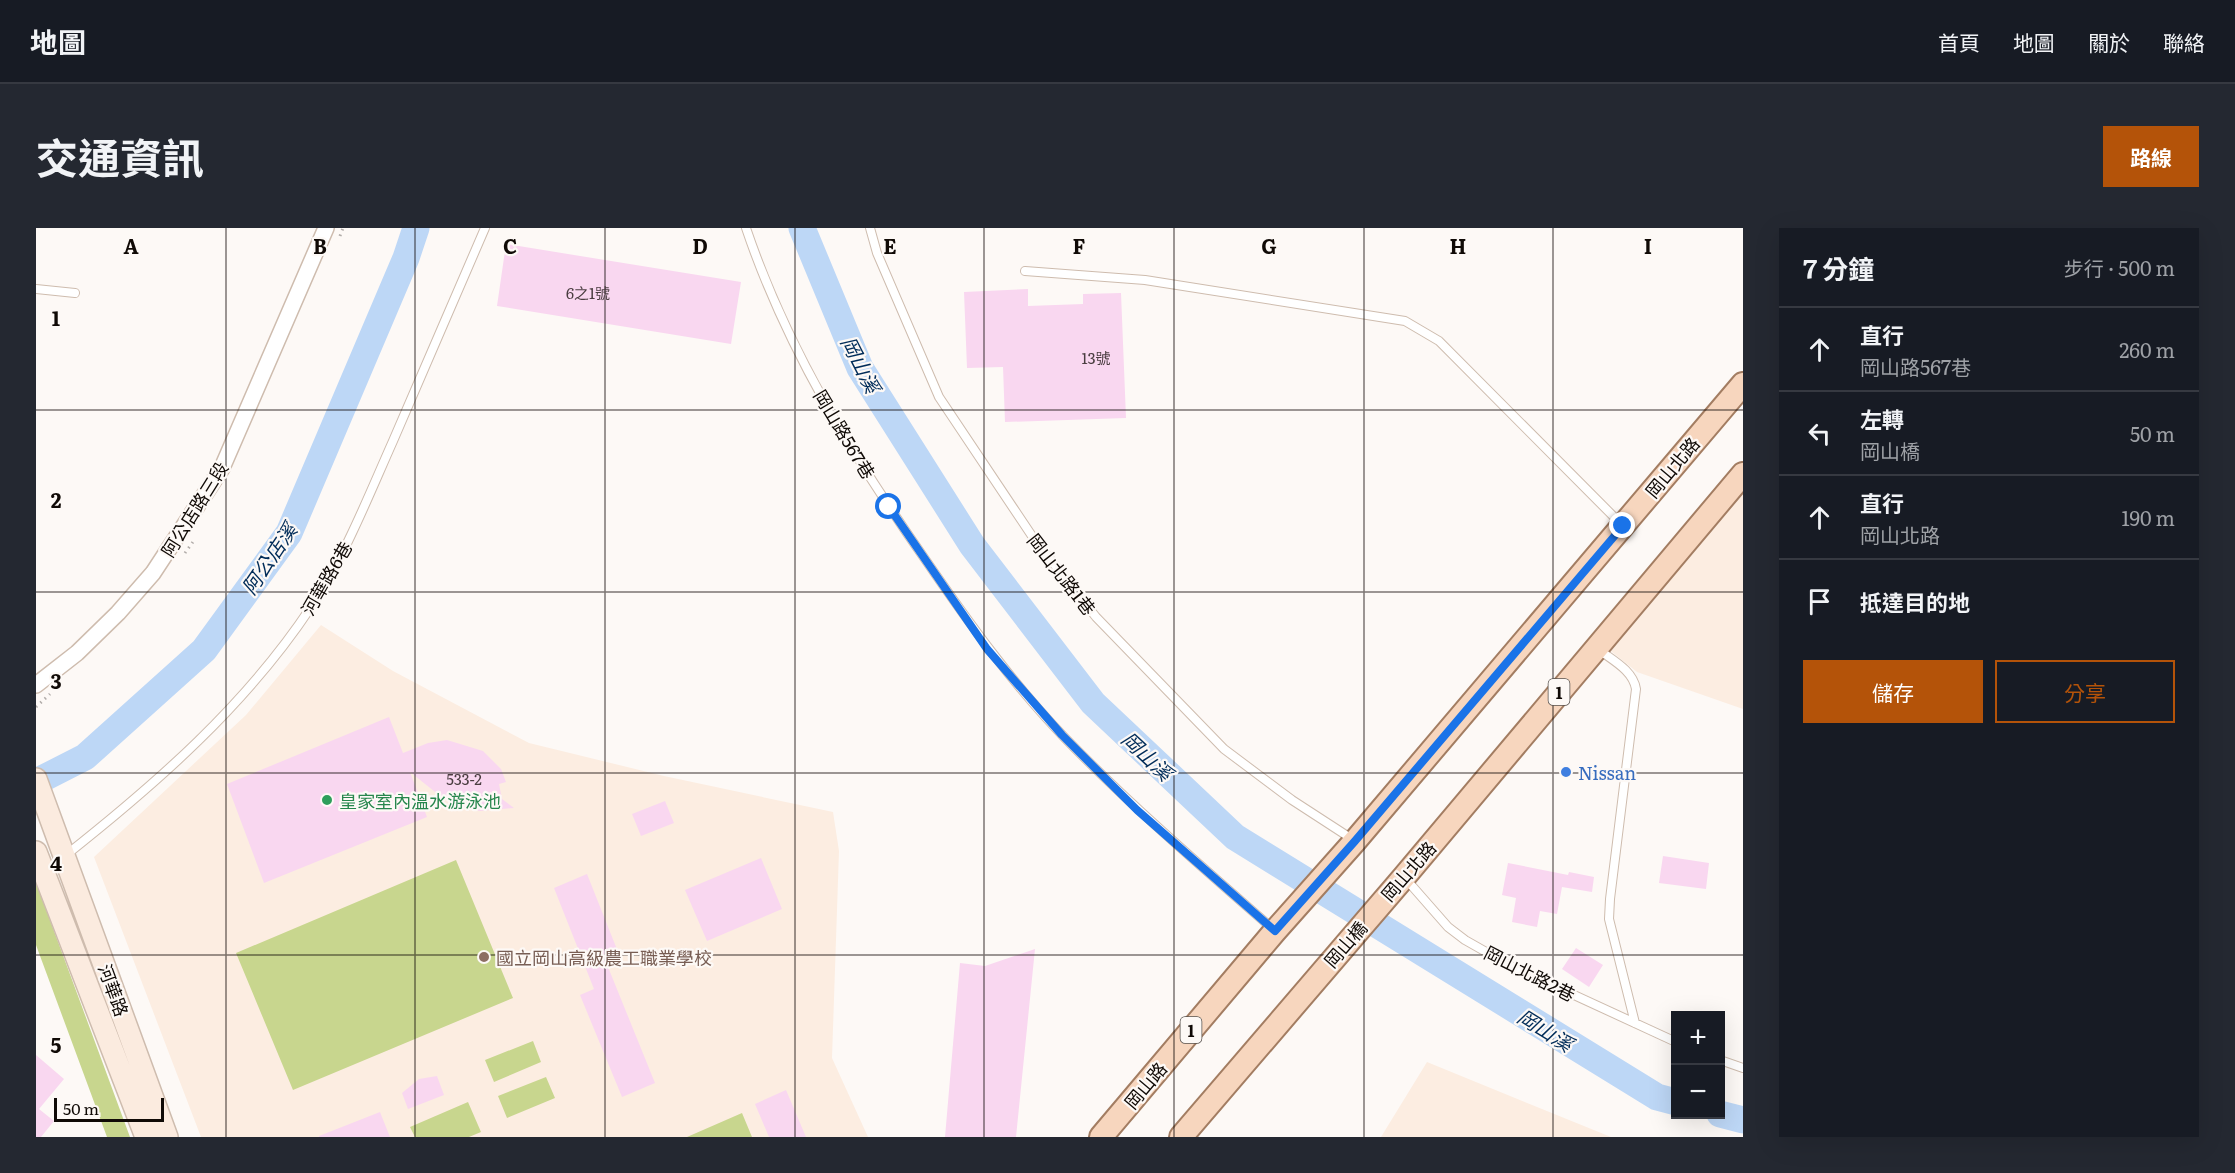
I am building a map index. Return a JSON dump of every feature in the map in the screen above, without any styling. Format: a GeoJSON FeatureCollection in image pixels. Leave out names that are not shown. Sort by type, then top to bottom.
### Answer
{"type":"FeatureCollection","features":[{"type":"Feature","properties":{"kind":"main road","name":"岡山北路"},"geometry":{"type":"LineString","coordinates":[[1350,846],[1743,384]]}},
{"type":"Feature","properties":{"kind":"main road","name":"岡山北路"},"geometry":{"type":"LineString","coordinates":[[1375,910],[1743,474]]}},
{"type":"Feature","properties":{"kind":"main road","name":"1"},"geometry":{"type":"LineString","coordinates":[[1279,927],[1350,846]]}},
{"type":"Feature","properties":{"kind":"main road","name":"岡山橋"},"geometry":{"type":"LineString","coordinates":[[1181,1137],[1375,910]]}},
{"type":"Feature","properties":{"kind":"main road","name":"岡山路"},"geometry":{"type":"LineString","coordinates":[[1101,1137],[1279,927]]}},
{"type":"Feature","properties":{"kind":"street","name":"阿公店路三段"},"geometry":{"type":"LineString","coordinates":[[36,685],[77,653],[118,613],[153,573],[222,468],[326,228]]}},
{"type":"Feature","properties":{"kind":"street","name":"河華路"},"geometry":{"type":"LineString","coordinates":[[36,779],[167,1137]]}},
{"type":"Feature","properties":{"kind":"street","name":"河華路"},"geometry":{"type":"LineString","coordinates":[[37,854],[146,1137]]}},
{"type":"Feature","properties":{"kind":"lane","name":"河華路6巷"},"geometry":{"type":"LineString","coordinates":[[62,850],[148,788],[192,748],[274,658],[312,606],[345,550],[485,228]]}},
{"type":"Feature","properties":{"kind":"lane","name":"岡山路567巷"},"geometry":{"type":"LineString","coordinates":[[746,228],[762,276],[827,410],[889,507],[987,649],[1062,735],[1137,810],[1279,927]]}},
{"type":"Feature","properties":{"kind":"lane","name":"岡山北路1巷"},"geometry":{"type":"LineString","coordinates":[[870,228],[877,253],[939,397],[1034,539],[1096,617],[1224,748],[1350,846]]}},
{"type":"Feature","properties":{"kind":"lane"},"geometry":{"type":"LineString","coordinates":[[1024,271],[1145,280],[1405,321],[1439,341],[1623,526]]}},
{"type":"Feature","properties":{"kind":"lane"},"geometry":{"type":"LineString","coordinates":[[36,289],[75,293]]}},
{"type":"Feature","properties":{"kind":"lane"},"geometry":{"type":"LineString","coordinates":[[1597,648],[1630,674],[1635,680],[1636,689],[1609,919],[1635,1023]]}},
{"type":"Feature","properties":{"kind":"lane","name":"岡山北路2巷"},"geometry":{"type":"LineString","coordinates":[[1404,877],[1448,927],[1465,940],[1509,965],[1671,1040]]}},
{"type":"Feature","properties":{"kind":"lane"},"geometry":{"type":"LineString","coordinates":[[1725,1062],[1743,1068]]}},
{"type":"Feature","properties":{"kind":"shaded area"},"geometry":{"type":"Polygon","coordinates":[[[1743,492],[1743,709],[1637,672],[1607,648],[1743,492]]]}},
{"type":"Feature","properties":{"kind":"shaded area","name":"國立岡山高級農工職業學校"},"geometry":{"type":"Polygon","coordinates":[[[321,625],[393,671],[529,743],[664,776],[833,812],[839,851],[832,1058],[868,1137],[201,1137],[94,857],[246,715],[321,625]]]}},
{"type":"Feature","properties":{"kind":"shaded area"},"geometry":{"type":"Polygon","coordinates":[[[1427,1062],[1542,1109],[1611,1137],[1381,1137],[1427,1062]]]}},
{"type":"Feature","properties":{"kind":"green space"},"geometry":{"type":"Polygon","coordinates":[[[456,860],[513,998],[293,1090],[236,953],[456,860]]]}},
{"type":"Feature","properties":{"kind":"green space"},"geometry":{"type":"Polygon","coordinates":[[[36,882],[130,1137],[107,1137],[36,945],[36,882]]]}},
{"type":"Feature","properties":{"kind":"green space"},"geometry":{"type":"Polygon","coordinates":[[[533,1041],[541,1062],[494,1082],[485,1060],[533,1041]]]}},
{"type":"Feature","properties":{"kind":"green space"},"geometry":{"type":"Polygon","coordinates":[[[546,1077],[555,1098],[507,1118],[498,1096],[546,1077]]]}},
{"type":"Feature","properties":{"kind":"green space"},"geometry":{"type":"Polygon","coordinates":[[[468,1102],[481,1132],[469,1137],[415,1137],[410,1127],[468,1102]]]}},
{"type":"Feature","properties":{"kind":"green space"},"geometry":{"type":"Polygon","coordinates":[[[742,1113],[752,1137],[687,1137],[742,1113]]]}},
{"type":"Feature","properties":{"kind":"building"},"geometry":{"type":"Polygon","coordinates":[[[506,244],[741,282],[731,344],[497,306],[506,244]]]}},
{"type":"Feature","properties":{"kind":"building"},"geometry":{"type":"Polygon","coordinates":[[[1028,289],[1028,306],[1083,304],[1083,294],[1121,293],[1126,418],[1005,422],[1003,367],[967,368],[964,292],[1028,289]]]}},
{"type":"Feature","properties":{"kind":"building","name":"皇家室內溫水游泳池"},"geometry":{"type":"Polygon","coordinates":[[[389,717],[403,753],[428,743],[447,740],[483,751],[501,769],[506,782],[499,784],[502,799],[514,808],[480,811],[464,808],[444,799],[410,772],[427,817],[264,883],[227,784],[389,717]]]}},
{"type":"Feature","properties":{"kind":"building"},"geometry":{"type":"Polygon","coordinates":[[[665,801],[674,823],[641,836],[632,814],[665,801]]]}},
{"type":"Feature","properties":{"kind":"building"},"geometry":{"type":"Polygon","coordinates":[[[1663,856],[1709,863],[1706,889],[1659,883],[1663,856]]]}},
{"type":"Feature","properties":{"kind":"building"},"geometry":{"type":"Polygon","coordinates":[[[761,858],[782,909],[707,941],[685,890],[761,858]]]}},
{"type":"Feature","properties":{"kind":"building"},"geometry":{"type":"Polygon","coordinates":[[[1508,863],[1568,875],[1569,872],[1594,877],[1592,892],[1562,887],[1557,914],[1540,911],[1537,927],[1512,922],[1516,898],[1502,895],[1508,863]]]}},
{"type":"Feature","properties":{"kind":"building"},"geometry":{"type":"Polygon","coordinates":[[[587,874],[622,962],[608,967],[655,1083],[622,1097],[580,995],[594,989],[554,888],[587,874]]]}},
{"type":"Feature","properties":{"kind":"building"},"geometry":{"type":"Polygon","coordinates":[[[1576,948],[1603,965],[1589,987],[1562,969],[1576,948]]]}},
{"type":"Feature","properties":{"kind":"building"},"geometry":{"type":"Polygon","coordinates":[[[1035,949],[1016,1137],[945,1137],[960,963],[985,966],[1035,949]]]}},
{"type":"Feature","properties":{"kind":"building"},"geometry":{"type":"Polygon","coordinates":[[[36,1055],[64,1079],[39,1109],[54,1121],[41,1137],[36,1137],[36,1055]]]}},
{"type":"Feature","properties":{"kind":"building"},"geometry":{"type":"Polygon","coordinates":[[[437,1076],[444,1095],[408,1109],[402,1093],[419,1079],[437,1076]]]}},
{"type":"Feature","properties":{"kind":"building"},"geometry":{"type":"Polygon","coordinates":[[[786,1090],[806,1137],[769,1137],[755,1104],[786,1090]]]}},
{"type":"Feature","properties":{"kind":"building"},"geometry":{"type":"Polygon","coordinates":[[[380,1112],[390,1137],[319,1137],[319,1136],[380,1112]]]}},
{"type":"Feature","properties":{"kind":"waterway","name":"阿公店溪"},"geometry":{"type":"LineString","coordinates":[[36,782],[85,757],[204,650],[289,533],[406,258],[416,228]]}},
{"type":"Feature","properties":{"kind":"waterway","name":"岡山溪"},"geometry":{"type":"LineString","coordinates":[[802,228],[860,368],[972,545],[1093,703],[1235,837],[1657,1097],[1671,1101]]}},
{"type":"Feature","properties":{"kind":"waterway","name":"岡山溪"},"geometry":{"type":"LineString","coordinates":[[1725,1115],[1743,1120]]}},
{"type":"Feature","properties":{"kind":"place","name":"Nissan"},"geometry":{"type":"Point","coordinates":[1566,772]}},
{"type":"Feature","properties":{"kind":"place","name":"皇家室內溫水游泳池"},"geometry":{"type":"Point","coordinates":[327,800]}},
{"type":"Feature","properties":{"kind":"place","name":"國立岡山高級農工職業學校"},"geometry":{"type":"Point","coordinates":[484,957]}},
{"type":"Feature","properties":{"kind":"route"},"geometry":{"type":"LineString","coordinates":[[889,507],[987,649],[1062,735],[1137,810],[1275,931],[1355,841],[1623,526]]}}]}
